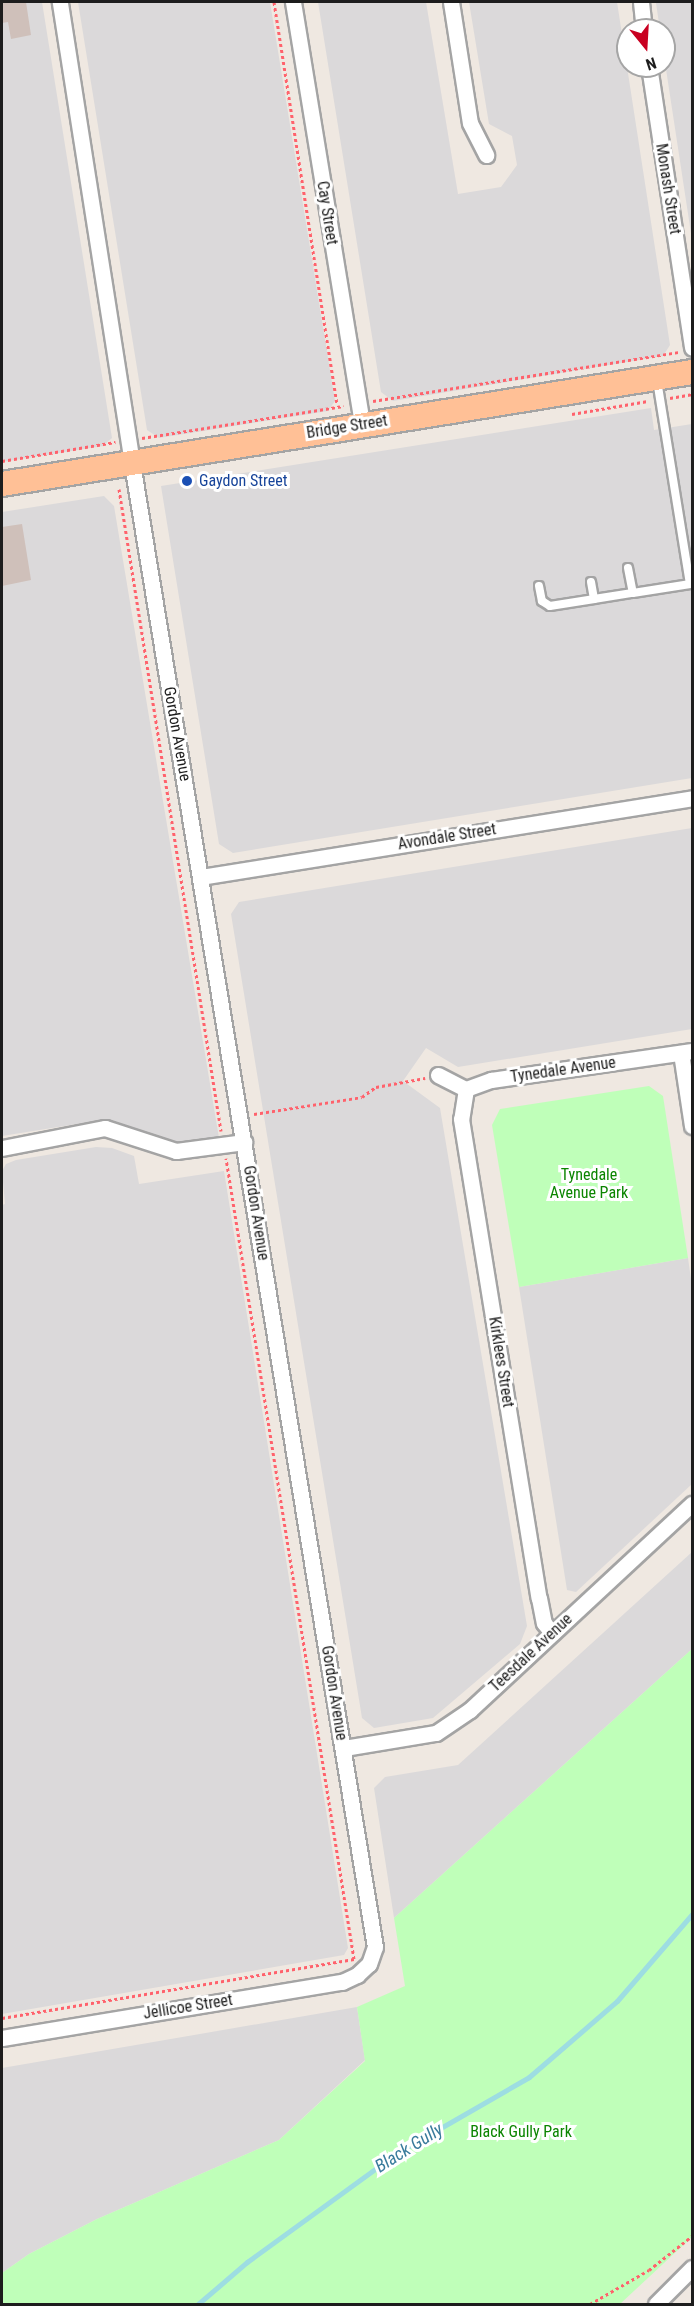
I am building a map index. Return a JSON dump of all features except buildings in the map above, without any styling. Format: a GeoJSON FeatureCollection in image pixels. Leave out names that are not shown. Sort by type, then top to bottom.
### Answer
{"type":"FeatureCollection","features":[{"type":"Feature","properties":{"kind":"main road","name":"Bridge Street"},"geometry":{"type":"LineString","coordinates":[[2,484],[693,372]]}},
{"type":"Feature","properties":{"kind":"street"},"geometry":{"type":"LineString","coordinates":[[60,2],[132,463]]}},
{"type":"Feature","properties":{"kind":"street","name":"Cay Street"},"geometry":{"type":"LineString","coordinates":[[293,2],[362,424]]}},
{"type":"Feature","properties":{"kind":"street"},"geometry":{"type":"LineString","coordinates":[[451,2],[470,123],[486,155]]}},
{"type":"Feature","properties":{"kind":"street"},"geometry":{"type":"LineString","coordinates":[[641,2],[643,18]]}},
{"type":"Feature","properties":{"kind":"street","name":"Monash Street"},"geometry":{"type":"LineString","coordinates":[[651,78],[693,348]]}},
{"type":"Feature","properties":{"kind":"street","name":"Gordon Avenue"},"geometry":{"type":"LineString","coordinates":[[132,463],[344,1748],[375,1947],[369,1964]]}},
{"type":"Feature","properties":{"kind":"street","name":"Avondale Street"},"geometry":{"type":"LineString","coordinates":[[201,877],[693,798]]}},
{"type":"Feature","properties":{"kind":"street"},"geometry":{"type":"LineString","coordinates":[[687,1052],[693,1126]]}},
{"type":"Feature","properties":{"kind":"street","name":"Tynedale Avenue"},"geometry":{"type":"LineString","coordinates":[[466,1089],[490,1080],[687,1052]]}},
{"type":"Feature","properties":{"kind":"street"},"geometry":{"type":"LineString","coordinates":[[438,1076],[466,1089]]}},
{"type":"Feature","properties":{"kind":"street","name":"Kirklees Street"},"geometry":{"type":"LineString","coordinates":[[466,1089],[460,1119],[539,1599],[544,1623],[552,1633]]}},
{"type":"Feature","properties":{"kind":"street"},"geometry":{"type":"LineString","coordinates":[[2,1148],[105,1128],[176,1151],[244,1142]]}},
{"type":"Feature","properties":{"kind":"street","name":"Teesdale Avenue"},"geometry":{"type":"LineString","coordinates":[[344,1748],[436,1733],[470,1710],[693,1504]]}},
{"type":"Feature","properties":{"kind":"street","name":"Jellicoe Street"},"geometry":{"type":"LineString","coordinates":[[2,2038],[342,1982],[357,1975],[369,1964]]}},
{"type":"Feature","properties":{"kind":"street"},"geometry":{"type":"LineString","coordinates":[[656,2304],[693,2268]]}},
{"type":"Feature","properties":{"kind":"lane"},"geometry":{"type":"LineString","coordinates":[[539,586],[542,601],[550,606],[690,584],[657,378]]}},
{"type":"Feature","properties":{"kind":"lane"},"geometry":{"type":"LineString","coordinates":[[628,568],[633,593]]}},
{"type":"Feature","properties":{"kind":"lane"},"geometry":{"type":"LineString","coordinates":[[591,582],[594,598]]}},
{"type":"Feature","properties":{"kind":"path"},"geometry":{"type":"LineString","coordinates":[[274,2],[336,406]]}},
{"type":"Feature","properties":{"kind":"path"},"geometry":{"type":"LineString","coordinates":[[2,2018],[354,1959],[120,487]]}},
{"type":"Feature","properties":{"kind":"path"},"geometry":{"type":"LineString","coordinates":[[240,1116],[362,1097],[376,1087],[438,1076]]}},
{"type":"Feature","properties":{"kind":"path"},"geometry":{"type":"LineString","coordinates":[[590,2304],[649,2270],[693,2236]]}},
{"type":"Feature","properties":{"kind":"shaded area"},"geometry":{"type":"Polygon","coordinates":[[[2,2],[42,2],[112,438],[103,446],[2,462],[2,2]]]}},
{"type":"Feature","properties":{"kind":"shaded area"},"geometry":{"type":"Polygon","coordinates":[[[78,2],[270,2],[335,401],[328,411],[159,438],[147,430],[78,2]]]}},
{"type":"Feature","properties":{"kind":"shaded area"},"geometry":{"type":"Polygon","coordinates":[[[318,2],[426,2],[458,194],[501,187],[517,165],[512,136],[489,124],[469,2],[617,2],[619,18],[616,18],[616,78],[629,78],[670,345],[663,356],[393,401],[381,392],[318,2]]]}},
{"type":"Feature","properties":{"kind":"shaded area"},"geometry":{"type":"Polygon","coordinates":[[[692,2],[692,240],[667,78],[676,78],[676,18],[658,18],[656,3],[692,2]]]}},
{"type":"Feature","properties":{"kind":"shaded area"},"geometry":{"type":"Polygon","coordinates":[[[651,408],[654,430],[692,424],[692,778],[233,853],[219,844],[161,486],[651,408]]]}},
{"type":"Feature","properties":{"kind":"shaded area"},"geometry":{"type":"Polygon","coordinates":[[[104,496],[114,506],[219,1138],[168,1143],[108,1119],[2,1136],[2,512],[104,496]]]}},
{"type":"Feature","properties":{"kind":"shaded area"},"geometry":{"type":"Polygon","coordinates":[[[692,828],[692,1029],[458,1067],[426,1048],[403,1081],[440,1108],[527,1626],[520,1644],[433,1718],[374,1728],[362,1718],[231,914],[239,902],[692,828]]]}},
{"type":"Feature","properties":{"kind":"shaded area"},"geometry":{"type":"Polygon","coordinates":[[[96,1147],[112,1148],[134,1156],[139,1184],[224,1171],[348,1948],[344,1955],[2,2014],[2,1205],[5,1204],[2,1171],[6,1164],[16,1160],[96,1147]]]}},
{"type":"Feature","properties":{"kind":"shaded area"},"geometry":{"type":"Polygon","coordinates":[[[688,1258],[692,1286],[692,1484],[576,1592],[567,1590],[519,1287],[688,1258]]]}},
{"type":"Feature","properties":{"kind":"shaded area"},"geometry":{"type":"Polygon","coordinates":[[[692,1552],[692,1649],[394,1918],[374,1788],[385,1777],[458,1765],[692,1552]]]}},
{"type":"Feature","properties":{"kind":"shaded area"},"geometry":{"type":"Polygon","coordinates":[[[357,2007],[365,2060],[279,2140],[97,2219],[29,2254],[2,2273],[2,2068],[357,2007]]]}},
{"type":"Feature","properties":{"kind":"green space","name":"Tynedale Avenue Park"},"geometry":{"type":"Polygon","coordinates":[[[649,1086],[663,1096],[688,1258],[519,1287],[492,1125],[500,1109],[649,1086]]]}},
{"type":"Feature","properties":{"kind":"green space","name":"Black Gully Park"},"geometry":{"type":"Polygon","coordinates":[[[692,1649],[692,2237],[620,2304],[2,2304],[2,2273],[29,2254],[97,2219],[279,2140],[365,2061],[357,2007],[405,1986],[394,1918],[692,1649]]]}},
{"type":"Feature","properties":{"kind":"waterway","name":"Black Gully"},"geometry":{"type":"LineString","coordinates":[[198,2304],[247,2262],[397,2153],[529,2077],[617,2001],[692,1914]]}},
{"type":"Feature","properties":{"kind":"place","name":"Gaydon Street"},"geometry":{"type":"Point","coordinates":[187,481]}}]}
